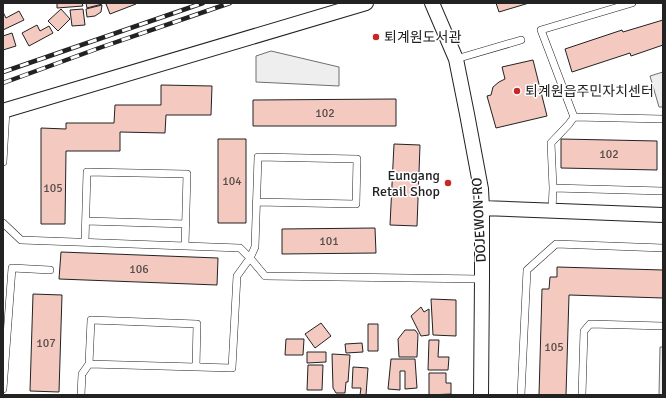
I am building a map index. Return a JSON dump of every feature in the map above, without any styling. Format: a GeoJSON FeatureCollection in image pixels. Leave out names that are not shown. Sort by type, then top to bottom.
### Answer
{"type":"FeatureCollection","features":[{"type":"Feature","properties":{"kind":"street"},"geometry":{"type":"LineString","coordinates":[[6,110],[366,3]]}},
{"type":"Feature","properties":{"kind":"street","name":"DOJEWON-RO"},"geometry":{"type":"LineString","coordinates":[[432,3],[456,59],[479,182],[482,208],[481,395]]}},
{"type":"Feature","properties":{"kind":"street"},"geometry":{"type":"LineString","coordinates":[[482,208],[663,215]]}},
{"type":"Feature","properties":{"kind":"lane"},"geometry":{"type":"LineString","coordinates":[[574,117],[541,30],[632,3]]}},
{"type":"Feature","properties":{"kind":"lane"},"geometry":{"type":"LineString","coordinates":[[456,59],[521,40]]}},
{"type":"Feature","properties":{"kind":"lane"},"geometry":{"type":"LineString","coordinates":[[3,162],[6,110]]}},
{"type":"Feature","properties":{"kind":"lane"},"geometry":{"type":"LineString","coordinates":[[574,117],[663,119]]}},
{"type":"Feature","properties":{"kind":"lane"},"geometry":{"type":"LineString","coordinates":[[552,211],[553,188],[551,143],[574,117]]}},
{"type":"Feature","properties":{"kind":"lane"},"geometry":{"type":"LineString","coordinates":[[89,364],[232,368],[237,276],[250,258],[255,247],[256,202],[258,157],[357,159],[356,204],[256,202]]}},
{"type":"Feature","properties":{"kind":"lane"},"geometry":{"type":"LineString","coordinates":[[85,242],[87,172],[187,174],[186,246]]}},
{"type":"Feature","properties":{"kind":"lane"},"geometry":{"type":"LineString","coordinates":[[553,188],[663,191]]}},
{"type":"Feature","properties":{"kind":"lane"},"geometry":{"type":"LineString","coordinates":[[86,221],[186,224]]}},
{"type":"Feature","properties":{"kind":"lane"},"geometry":{"type":"LineString","coordinates":[[3,223],[21,240],[240,248],[265,276],[482,279]]}},
{"type":"Feature","properties":{"kind":"lane"},"geometry":{"type":"LineString","coordinates":[[521,395],[527,270],[556,244],[663,248]]}},
{"type":"Feature","properties":{"kind":"lane"},"geometry":{"type":"LineString","coordinates":[[3,389],[12,268],[50,270]]}},
{"type":"Feature","properties":{"kind":"lane"},"geometry":{"type":"LineString","coordinates":[[81,395],[82,374],[89,364],[91,320],[197,324],[196,367]]}},
{"type":"Feature","properties":{"kind":"lane"},"geometry":{"type":"LineString","coordinates":[[582,395],[584,331],[590,324],[663,326]]}},
{"type":"Feature","properties":{"kind":"shaded area"},"geometry":{"type":"Polygon","coordinates":[[[271,51],[339,67],[339,86],[256,82],[256,56],[271,51]]]}},
{"type":"Feature","properties":{"kind":"shaded area"},"geometry":{"type":"Polygon","coordinates":[[[663,72],[663,107],[659,107],[650,76],[663,72]]]}},
{"type":"Feature","properties":{"kind":"shaded area"},"geometry":{"type":"Polygon","coordinates":[[[660,347],[663,347],[663,395],[659,395],[660,347]]]}},
{"type":"Feature","properties":{"kind":"building"},"geometry":{"type":"Polygon","coordinates":[[[57,3],[82,3],[83,6],[57,8],[57,3]]]}},
{"type":"Feature","properties":{"kind":"building"},"geometry":{"type":"Polygon","coordinates":[[[86,3],[102,3],[102,4],[87,8],[86,3]]]}},
{"type":"Feature","properties":{"kind":"building"},"geometry":{"type":"Polygon","coordinates":[[[496,3],[529,3],[499,12],[496,3]]]}},
{"type":"Feature","properties":{"kind":"building"},"geometry":{"type":"Polygon","coordinates":[[[106,4],[136,4],[110,14],[106,4]]]}},
{"type":"Feature","properties":{"kind":"building"},"geometry":{"type":"Polygon","coordinates":[[[102,5],[101,12],[95,16],[87,17],[86,9],[102,5]]]}},
{"type":"Feature","properties":{"kind":"building"},"geometry":{"type":"Polygon","coordinates":[[[61,9],[70,19],[58,31],[48,21],[61,9]]]}},
{"type":"Feature","properties":{"kind":"building"},"geometry":{"type":"Polygon","coordinates":[[[83,9],[85,25],[72,26],[70,10],[83,9]]]}},
{"type":"Feature","properties":{"kind":"building"},"geometry":{"type":"Polygon","coordinates":[[[19,11],[24,20],[3,30],[3,12],[6,18],[19,11]]]}},
{"type":"Feature","properties":{"kind":"building"},"geometry":{"type":"Polygon","coordinates":[[[663,20],[663,45],[631,56],[630,53],[572,72],[565,49],[622,30],[623,32],[663,20]]]}},
{"type":"Feature","properties":{"kind":"building"},"geometry":{"type":"Polygon","coordinates":[[[37,25],[40,31],[49,26],[53,33],[29,46],[22,33],[37,25]]]}},
{"type":"Feature","properties":{"kind":"building"},"geometry":{"type":"Polygon","coordinates":[[[12,33],[16,46],[3,50],[3,36],[12,33]]]}},
{"type":"Feature","properties":{"kind":"building","name":"퇴계원읍주민자치센터"},"geometry":{"type":"Polygon","coordinates":[[[533,60],[547,116],[496,128],[487,96],[491,95],[493,87],[505,79],[502,67],[533,60]]]}},
{"type":"Feature","properties":{"kind":"building"},"geometry":{"type":"Polygon","coordinates":[[[161,85],[212,86],[211,115],[166,115],[165,133],[120,132],[120,151],[66,151],[65,224],[41,224],[41,128],[66,129],[66,123],[114,123],[115,105],[161,105],[161,85]]]}},
{"type":"Feature","properties":{"kind":"building"},"geometry":{"type":"Polygon","coordinates":[[[396,99],[396,126],[253,126],[253,100],[396,99]]]}},
{"type":"Feature","properties":{"kind":"building"},"geometry":{"type":"Polygon","coordinates":[[[218,139],[246,139],[246,223],[218,223],[218,139]]]}},
{"type":"Feature","properties":{"kind":"building"},"geometry":{"type":"Polygon","coordinates":[[[561,139],[657,141],[657,170],[561,168],[561,139]]]}},
{"type":"Feature","properties":{"kind":"building"},"geometry":{"type":"Polygon","coordinates":[[[394,144],[420,145],[417,226],[390,225],[394,144]]]}},
{"type":"Feature","properties":{"kind":"building"},"geometry":{"type":"Polygon","coordinates":[[[375,228],[376,253],[282,254],[282,229],[375,228]]]}},
{"type":"Feature","properties":{"kind":"building"},"geometry":{"type":"Polygon","coordinates":[[[61,252],[218,258],[217,285],[59,279],[61,252]]]}},
{"type":"Feature","properties":{"kind":"building"},"geometry":{"type":"Polygon","coordinates":[[[557,267],[663,270],[663,298],[569,295],[566,395],[539,395],[542,289],[549,289],[550,277],[557,277],[557,267]]]}},
{"type":"Feature","properties":{"kind":"building"},"geometry":{"type":"Polygon","coordinates":[[[33,294],[62,295],[59,392],[30,391],[33,294]]]}},
{"type":"Feature","properties":{"kind":"building"},"geometry":{"type":"Polygon","coordinates":[[[431,299],[456,300],[456,336],[433,335],[431,299]]]}},
{"type":"Feature","properties":{"kind":"building"},"geometry":{"type":"Polygon","coordinates":[[[421,307],[424,312],[429,309],[429,335],[421,336],[411,316],[421,307]]]}},
{"type":"Feature","properties":{"kind":"building"},"geometry":{"type":"Polygon","coordinates":[[[321,323],[331,336],[315,348],[305,334],[321,323]]]}},
{"type":"Feature","properties":{"kind":"building"},"geometry":{"type":"Polygon","coordinates":[[[368,324],[378,324],[378,351],[368,351],[368,324]]]}},
{"type":"Feature","properties":{"kind":"building"},"geometry":{"type":"Polygon","coordinates":[[[405,330],[415,330],[418,334],[417,357],[399,357],[398,339],[405,330]]]}},
{"type":"Feature","properties":{"kind":"building"},"geometry":{"type":"Polygon","coordinates":[[[286,339],[304,339],[303,355],[285,355],[286,339]]]}},
{"type":"Feature","properties":{"kind":"building"},"geometry":{"type":"Polygon","coordinates":[[[429,340],[439,340],[438,357],[449,357],[448,370],[428,370],[429,340]]]}},
{"type":"Feature","properties":{"kind":"building"},"geometry":{"type":"Polygon","coordinates":[[[362,343],[363,352],[346,353],[345,344],[362,343]]]}},
{"type":"Feature","properties":{"kind":"building"},"geometry":{"type":"Polygon","coordinates":[[[307,352],[326,352],[326,362],[307,363],[307,352]]]}},
{"type":"Feature","properties":{"kind":"building"},"geometry":{"type":"Polygon","coordinates":[[[332,354],[350,355],[348,382],[346,382],[345,393],[336,393],[333,388],[332,354]]]}},
{"type":"Feature","properties":{"kind":"building"},"geometry":{"type":"Polygon","coordinates":[[[391,359],[415,359],[417,388],[405,389],[405,371],[400,371],[400,390],[388,389],[391,359]]]}},
{"type":"Feature","properties":{"kind":"building"},"geometry":{"type":"Polygon","coordinates":[[[308,365],[323,365],[322,390],[307,390],[308,365]]]}},
{"type":"Feature","properties":{"kind":"building"},"geometry":{"type":"Polygon","coordinates":[[[353,367],[368,368],[366,395],[360,395],[361,388],[352,388],[353,367]]]}},
{"type":"Feature","properties":{"kind":"building"},"geometry":{"type":"Polygon","coordinates":[[[429,373],[446,373],[446,383],[451,383],[451,394],[429,395],[429,373]]]}},
{"type":"Feature","properties":{"kind":"railway"},"geometry":{"type":"LineString","coordinates":[[3,72],[203,3]]}},
{"type":"Feature","properties":{"kind":"railway"},"geometry":{"type":"LineString","coordinates":[[3,83],[230,3]]}},
{"type":"Feature","properties":{"kind":"place","name":"퇴계원도서관"},"geometry":{"type":"Point","coordinates":[376,37]}},
{"type":"Feature","properties":{"kind":"place","name":"퇴계원읍주민자치센터"},"geometry":{"type":"Point","coordinates":[517,91]}},
{"type":"Feature","properties":{"kind":"place","name":"Eungang Retail Shop"},"geometry":{"type":"Point","coordinates":[448,183]}}]}
